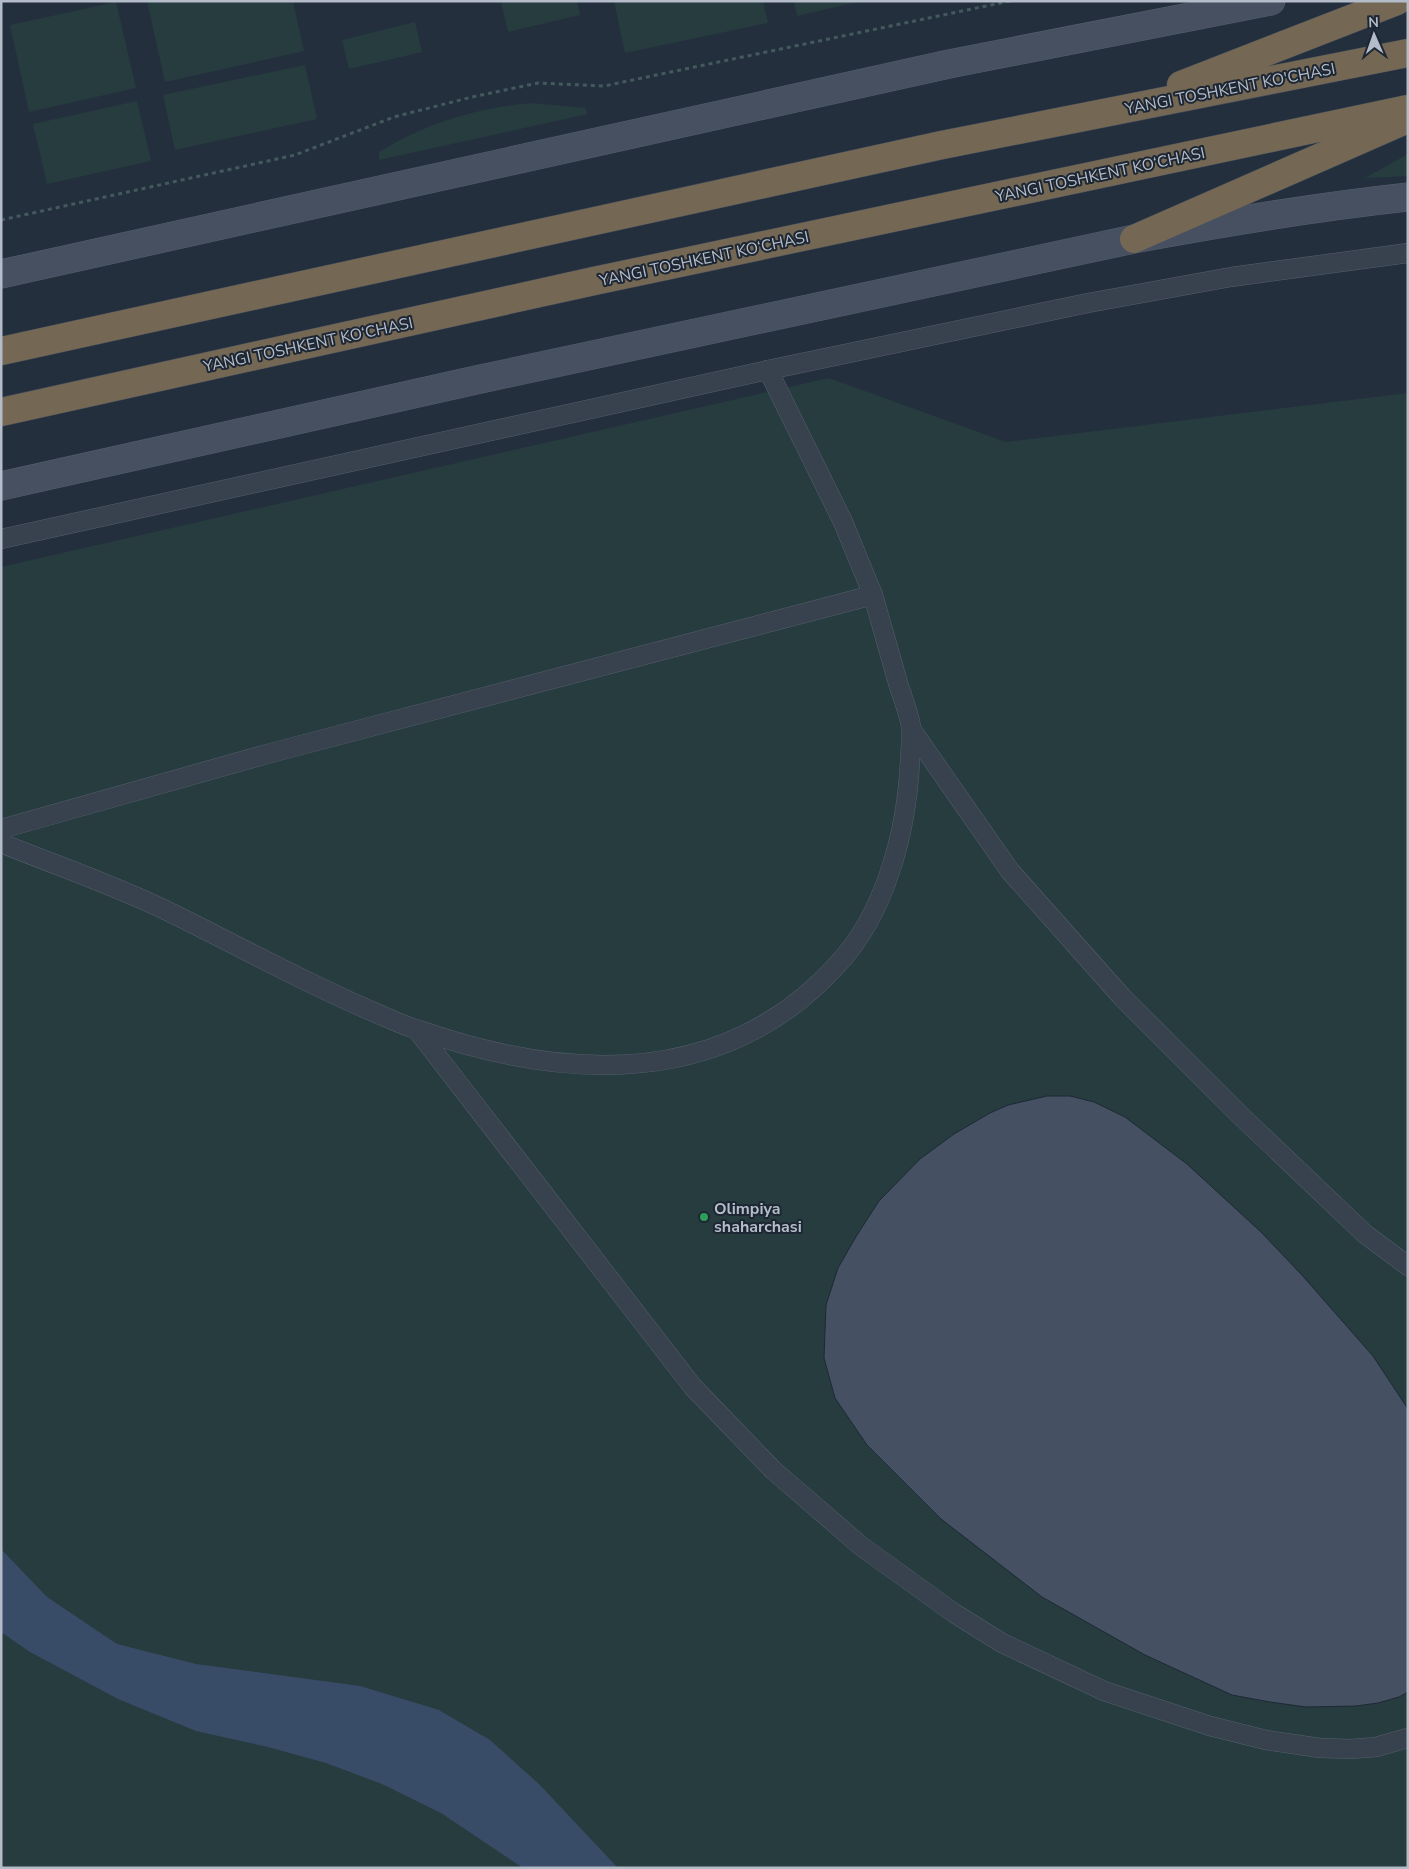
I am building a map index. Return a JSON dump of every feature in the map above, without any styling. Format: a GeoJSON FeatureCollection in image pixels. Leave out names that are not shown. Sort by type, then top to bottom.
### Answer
{"type":"FeatureCollection","features":[{"type":"Feature","properties":{"kind":"highway"},"geometry":{"type":"LineString","coordinates":[[1,351],[773,181],[1112,111],[1397,1]]}},
{"type":"Feature","properties":{"kind":"highway","name":"YANGI TOSHKENT KO'CHASI"},"geometry":{"type":"LineString","coordinates":[[1112,111],[1408,53]]}},
{"type":"Feature","properties":{"kind":"highway","name":"YANGI TOSHKENT KO‘CHASI"},"geometry":{"type":"LineString","coordinates":[[1,412],[604,279],[1408,109]]}},
{"type":"Feature","properties":{"kind":"highway"},"geometry":{"type":"LineString","coordinates":[[1134,239],[1408,119]]}},
{"type":"Feature","properties":{"kind":"main road"},"geometry":{"type":"LineString","coordinates":[[1,274],[949,64],[1271,1]]}},
{"type":"Feature","properties":{"kind":"main road"},"geometry":{"type":"LineString","coordinates":[[1,486],[486,378],[1134,239],[1242,219],[1354,202],[1408,197]]}},
{"type":"Feature","properties":{"kind":"lane"},"geometry":{"type":"LineString","coordinates":[[1,539],[768,370],[1098,301],[1231,278],[1408,253]]}},
{"type":"Feature","properties":{"kind":"lane"},"geometry":{"type":"LineString","coordinates":[[1,843],[156,906],[333,995],[417,1030],[461,1043],[550,1062],[595,1066],[640,1064],[685,1057],[733,1040],[779,1017],[819,985],[853,948],[876,904],[894,860],[908,794],[911,729],[873,595],[842,522],[768,370]]}},
{"type":"Feature","properties":{"kind":"lane"},"geometry":{"type":"LineString","coordinates":[[1,829],[276,751],[873,595]]}},
{"type":"Feature","properties":{"kind":"lane"},"geometry":{"type":"LineString","coordinates":[[911,729],[1010,871],[1122,997],[1243,1118],[1365,1234],[1408,1266]]}},
{"type":"Feature","properties":{"kind":"lane"},"geometry":{"type":"LineString","coordinates":[[417,1030],[693,1387],[773,1470],[788,1483],[861,1546],[954,1613],[1002,1643],[1104,1691],[1210,1726],[1266,1740],[1320,1748],[1351,1750],[1376,1747],[1408,1738]]}},
{"type":"Feature","properties":{"kind":"path"},"geometry":{"type":"LineString","coordinates":[[1,220],[295,155],[394,117],[472,97],[538,84],[604,86],[1010,1]]}},
{"type":"Feature","properties":{"kind":"green space"},"geometry":{"type":"Polygon","coordinates":[[[147,1],[293,1],[304,51],[165,82],[147,1]]]}},
{"type":"Feature","properties":{"kind":"green space"},"geometry":{"type":"Polygon","coordinates":[[[577,1],[580,15],[508,32],[501,2],[577,1]]]}},
{"type":"Feature","properties":{"kind":"green space"},"geometry":{"type":"Polygon","coordinates":[[[614,1],[763,1],[768,23],[625,53],[614,1]]]}},
{"type":"Feature","properties":{"kind":"green space"},"geometry":{"type":"Polygon","coordinates":[[[794,1],[862,1],[797,16],[794,1]]]}},
{"type":"Feature","properties":{"kind":"green space"},"geometry":{"type":"Polygon","coordinates":[[[116,2],[136,88],[29,112],[10,25],[116,2]]]}},
{"type":"Feature","properties":{"kind":"green space"},"geometry":{"type":"Polygon","coordinates":[[[415,22],[422,52],[349,69],[342,40],[415,22]]]}},
{"type":"Feature","properties":{"kind":"green space"},"geometry":{"type":"Polygon","coordinates":[[[305,65],[317,119],[175,150],[163,95],[305,65]]]}},
{"type":"Feature","properties":{"kind":"green space"},"geometry":{"type":"Polygon","coordinates":[[[137,101],[151,161],[47,184],[33,124],[137,101]]]}},
{"type":"Feature","properties":{"kind":"green space"},"geometry":{"type":"Polygon","coordinates":[[[531,103],[585,108],[588,114],[379,160],[379,152],[433,125],[471,113],[531,103]]]}},
{"type":"Feature","properties":{"kind":"green space"},"geometry":{"type":"Polygon","coordinates":[[[1408,154],[1408,176],[1365,178],[1408,154]]]}},
{"type":"Feature","properties":{"kind":"green space","name":"Olimpiya shaharchasi"},"geometry":{"type":"Polygon","coordinates":[[[829,378],[1006,442],[1408,393],[1408,1868],[1,1868],[1,567],[829,378]]]}},
{"type":"Feature","properties":{"kind":"water"},"geometry":{"type":"Polygon","coordinates":[[[1,1549],[47,1597],[117,1644],[196,1664],[360,1686],[439,1710],[490,1740],[539,1784],[618,1868],[523,1868],[441,1813],[382,1784],[326,1763],[268,1747],[196,1731],[118,1699],[30,1652],[1,1632],[1,1549]]]}},
{"type":"Feature","properties":{"kind":"building"},"geometry":{"type":"Polygon","coordinates":[[[1047,1096],[1070,1096],[1094,1102],[1125,1117],[1187,1164],[1261,1232],[1301,1274],[1373,1356],[1406,1406],[1408,1410],[1408,1692],[1399,1697],[1378,1703],[1356,1706],[1306,1707],[1270,1702],[1232,1695],[1145,1655],[1042,1597],[941,1519],[867,1445],[835,1398],[824,1358],[826,1305],[838,1268],[879,1201],[920,1159],[954,1134],[1008,1105],[1047,1096]]]}},
{"type":"Feature","properties":{"kind":"place","name":"Olimpiya shaharchasi"},"geometry":{"type":"Point","coordinates":[704,1217]}}]}
